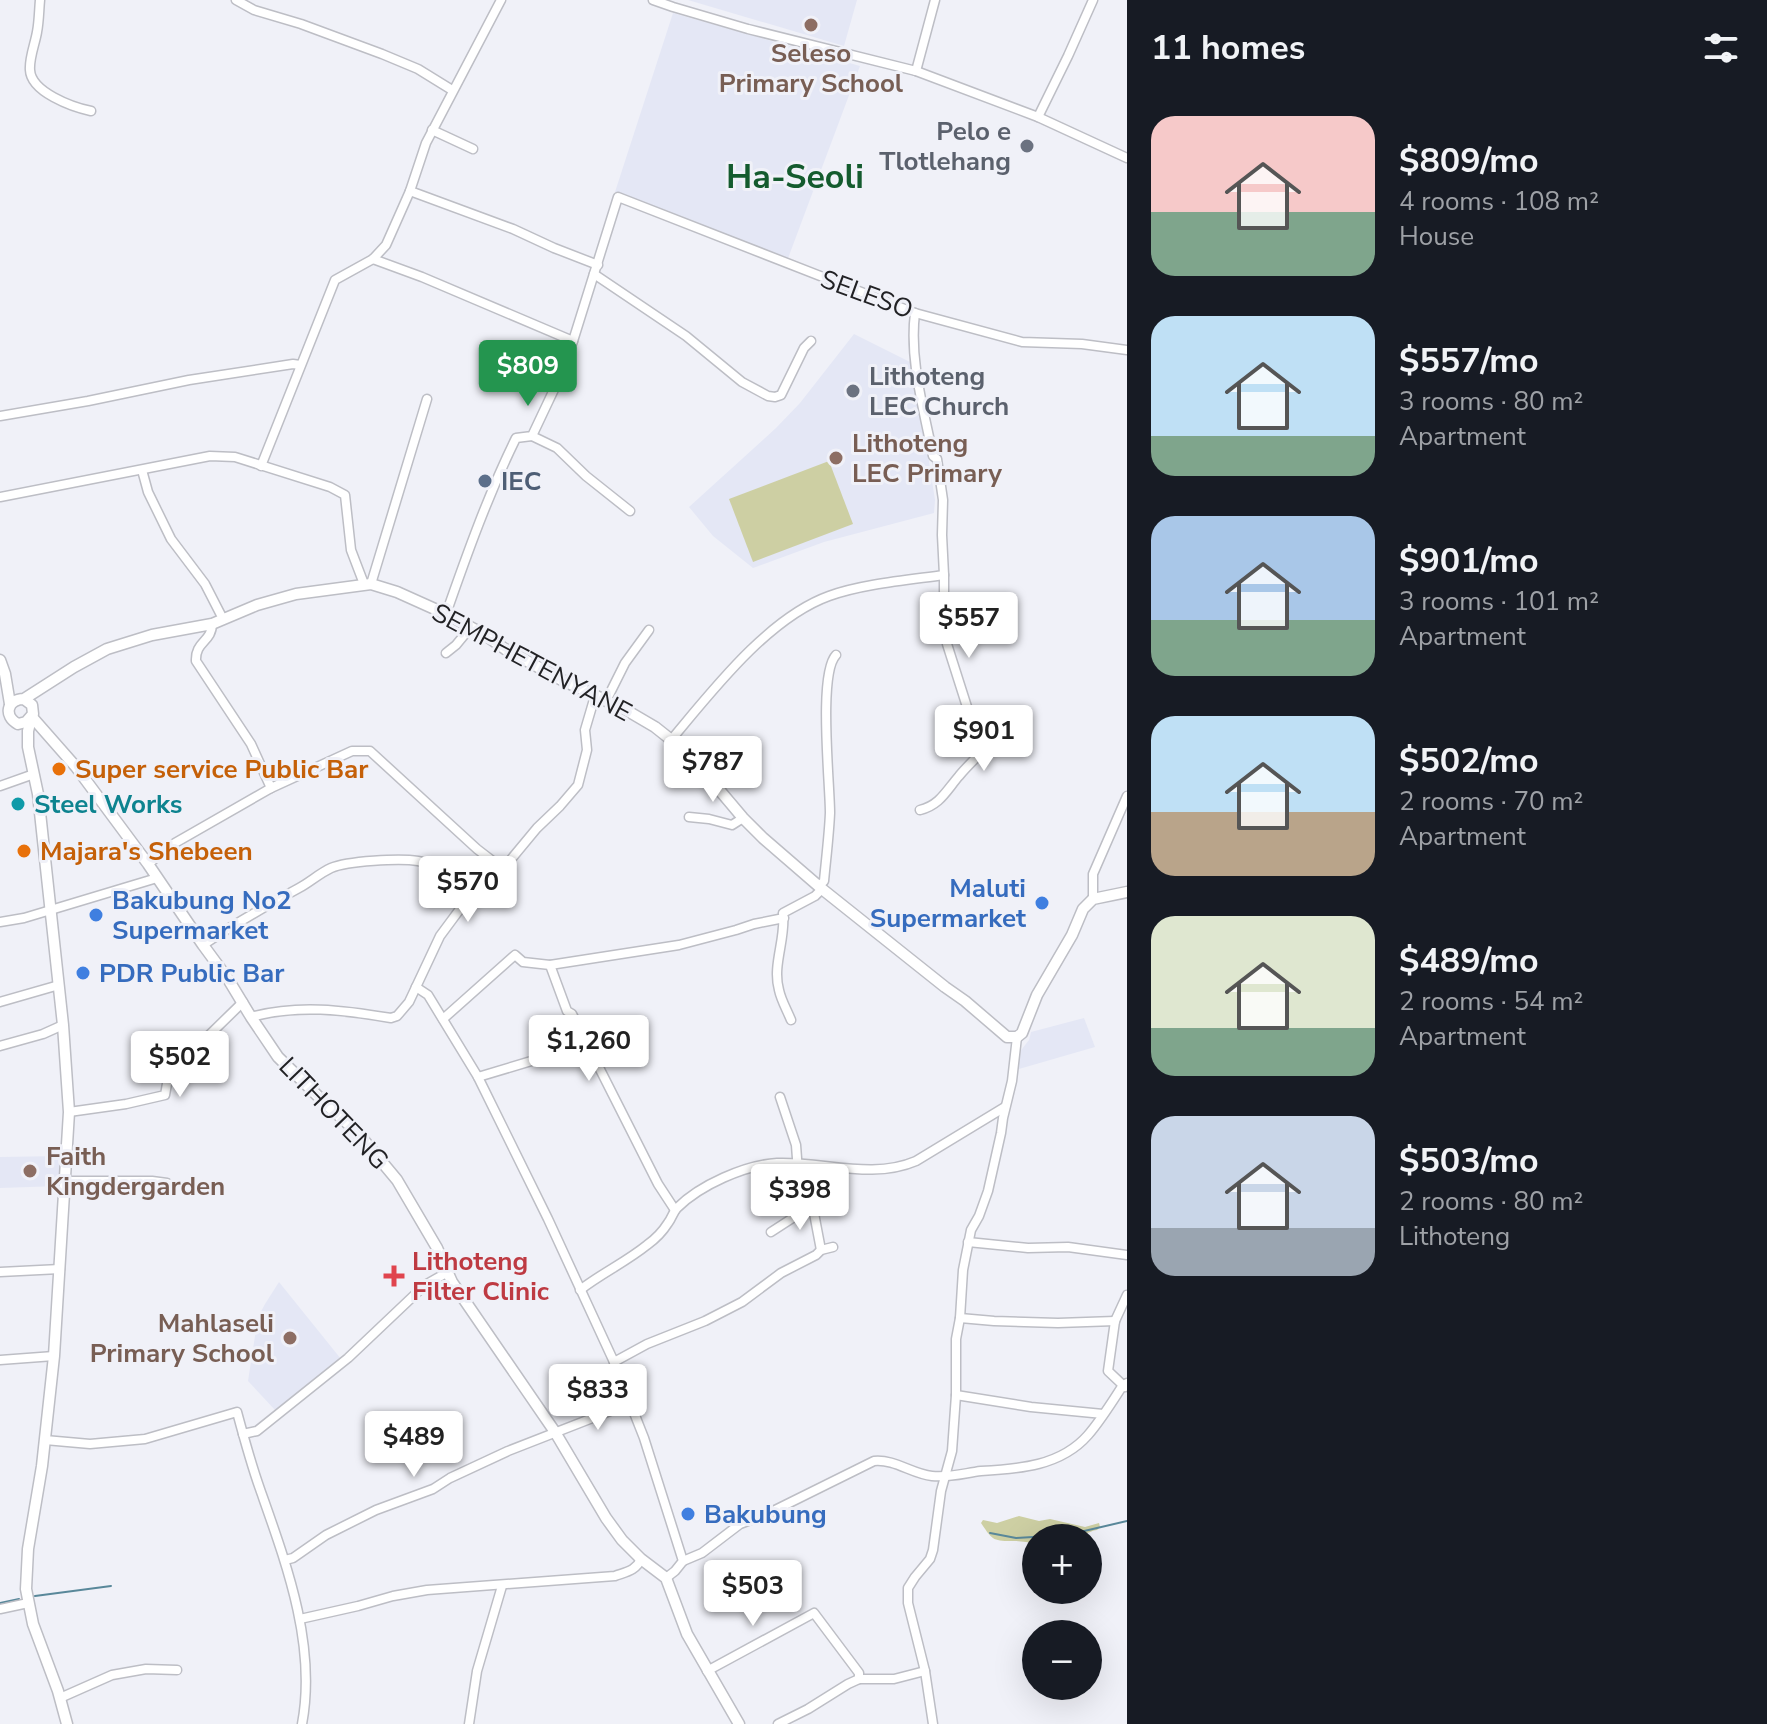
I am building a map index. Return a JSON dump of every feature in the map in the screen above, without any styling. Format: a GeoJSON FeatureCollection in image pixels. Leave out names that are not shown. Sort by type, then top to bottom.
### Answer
{"type":"FeatureCollection","features":[{"type":"Feature","properties":{"kind":"main road","name":"SEMPHETENYANE"},"geometry":{"type":"LineString","coordinates":[[45,686],[107,649],[152,635],[212,624],[257,605],[296,594],[367,584],[397,592],[446,614],[505,649],[636,716],[671,740],[689,754],[763,838],[821,888],[1007,1037],[1017,1037]]}},
{"type":"Feature","properties":{"kind":"main road"},"geometry":{"type":"LineString","coordinates":[[0,660],[10,704],[8,713],[28,747]]}},
{"type":"Feature","properties":{"kind":"main road"},"geometry":{"type":"LineString","coordinates":[[5,674],[23,699],[28,701],[32,715]]}},
{"type":"Feature","properties":{"kind":"main road"},"geometry":{"type":"LineString","coordinates":[[10,704],[45,686]]}},
{"type":"Feature","properties":{"kind":"main road"},"geometry":{"type":"LineString","coordinates":[[45,686],[32,715],[28,747],[38,794],[63,1025],[69,1112],[54,1356],[26,1569],[28,1603],[67,1724]]}},
{"type":"Feature","properties":{"kind":"main road"},"geometry":{"type":"LineString","coordinates":[[16,723],[23,724],[32,715]]}},
{"type":"Feature","properties":{"kind":"main road","name":"LITHOTENG"},"geometry":{"type":"LineString","coordinates":[[32,715],[76,767],[148,864],[278,1057],[357,1132],[397,1180],[437,1248],[461,1298],[555,1432],[606,1518],[622,1540],[666,1578]]}},
{"type":"Feature","properties":{"kind":"main road"},"geometry":{"type":"LineString","coordinates":[[1017,1037],[1022,1033],[1037,995],[1072,935],[1083,909],[1093,899],[1127,892]]}},
{"type":"Feature","properties":{"kind":"main road"},"geometry":{"type":"LineString","coordinates":[[666,1578],[687,1634],[739,1724]]}},
{"type":"Feature","properties":{"kind":"street"},"geometry":{"type":"LineString","coordinates":[[40,0],[38,29],[29,70],[32,80],[56,99],[91,111]]}},
{"type":"Feature","properties":{"kind":"street"},"geometry":{"type":"LineString","coordinates":[[236,0],[254,10],[301,24],[418,69],[452,90]]}},
{"type":"Feature","properties":{"kind":"street"},"geometry":{"type":"LineString","coordinates":[[261,466],[335,280],[373,259],[386,245],[432,130],[501,0]]}},
{"type":"Feature","properties":{"kind":"street"},"geometry":{"type":"LineString","coordinates":[[653,0],[748,29],[916,71],[1038,117],[1127,158]]}},
{"type":"Feature","properties":{"kind":"street"},"geometry":{"type":"LineString","coordinates":[[916,71],[935,0]]}},
{"type":"Feature","properties":{"kind":"street"},"geometry":{"type":"LineString","coordinates":[[1038,117],[1093,0]]}},
{"type":"Feature","properties":{"kind":"street"},"geometry":{"type":"LineString","coordinates":[[432,130],[473,149]]}},
{"type":"Feature","properties":{"kind":"street"},"geometry":{"type":"LineString","coordinates":[[410,191],[598,265],[558,381],[532,436]]}},
{"type":"Feature","properties":{"kind":"street","name":"SELESO"},"geometry":{"type":"LineString","coordinates":[[598,265],[618,197],[915,313],[1022,342],[1082,344],[1127,350]]}},
{"type":"Feature","properties":{"kind":"street"},"geometry":{"type":"LineString","coordinates":[[373,259],[573,341]]}},
{"type":"Feature","properties":{"kind":"street"},"geometry":{"type":"LineString","coordinates":[[594,274],[686,336],[742,382],[768,396],[781,395],[804,348],[811,341]]}},
{"type":"Feature","properties":{"kind":"street"},"geometry":{"type":"LineString","coordinates":[[915,313],[916,362],[943,500],[947,644],[968,710],[987,747],[940,800],[920,810]]}},
{"type":"Feature","properties":{"kind":"street"},"geometry":{"type":"LineString","coordinates":[[0,416],[189,380],[300,365]]}},
{"type":"Feature","properties":{"kind":"street"},"geometry":{"type":"LineString","coordinates":[[367,584],[427,399]]}},
{"type":"Feature","properties":{"kind":"street"},"geometry":{"type":"LineString","coordinates":[[446,614],[475,532],[516,438],[532,436],[557,448],[630,511]]}},
{"type":"Feature","properties":{"kind":"street"},"geometry":{"type":"LineString","coordinates":[[0,497],[210,456],[235,457],[330,487],[345,495],[351,550],[367,584]]}},
{"type":"Feature","properties":{"kind":"street"},"geometry":{"type":"LineString","coordinates":[[142,470],[148,492],[171,539],[205,584],[223,619]]}},
{"type":"Feature","properties":{"kind":"street"},"geometry":{"type":"LineString","coordinates":[[671,740],[741,659],[778,625],[816,602],[853,590],[944,575]]}},
{"type":"Feature","properties":{"kind":"street"},"geometry":{"type":"LineString","coordinates":[[212,624],[212,631],[196,652],[196,661],[251,744],[271,788]]}},
{"type":"Feature","properties":{"kind":"street"},"geometry":{"type":"LineString","coordinates":[[446,653],[470,628]]}},
{"type":"Feature","properties":{"kind":"street"},"geometry":{"type":"LineString","coordinates":[[606,701],[625,663],[649,630]]}},
{"type":"Feature","properties":{"kind":"street"},"geometry":{"type":"LineString","coordinates":[[791,1020],[777,979],[783,913],[815,896],[824,881],[830,812],[828,676],[830,662],[836,655]]}},
{"type":"Feature","properties":{"kind":"street"},"geometry":{"type":"LineString","coordinates":[[251,1017],[273,1010],[294,1009],[332,1010],[391,1018],[397,1016],[416,987],[440,936],[460,909],[481,886],[503,869],[578,785],[587,750],[585,730],[595,696]]}},
{"type":"Feature","properties":{"kind":"street"},"geometry":{"type":"LineString","coordinates":[[148,864],[175,843],[271,788],[352,751],[370,751],[503,869]]}},
{"type":"Feature","properties":{"kind":"street"},"geometry":{"type":"LineString","coordinates":[[0,786],[34,774]]}},
{"type":"Feature","properties":{"kind":"street"},"geometry":{"type":"LineString","coordinates":[[1093,899],[1093,874],[1127,796]]}},
{"type":"Feature","properties":{"kind":"street"},"geometry":{"type":"LineString","coordinates":[[689,817],[732,825],[743,818]]}},
{"type":"Feature","properties":{"kind":"street"},"geometry":{"type":"LineString","coordinates":[[203,945],[331,868],[344,864],[418,861],[481,886]]}},
{"type":"Feature","properties":{"kind":"street"},"geometry":{"type":"LineString","coordinates":[[0,922],[24,918],[157,878]]}},
{"type":"Feature","properties":{"kind":"street"},"geometry":{"type":"LineString","coordinates":[[443,1019],[515,955],[523,962],[550,965],[679,945],[784,918]]}},
{"type":"Feature","properties":{"kind":"street"},"geometry":{"type":"LineString","coordinates":[[550,965],[567,1011],[572,1014],[658,1184],[675,1210]]}},
{"type":"Feature","properties":{"kind":"street"},"geometry":{"type":"LineString","coordinates":[[0,1002],[59,985]]}},
{"type":"Feature","properties":{"kind":"street"},"geometry":{"type":"LineString","coordinates":[[416,987],[428,995],[478,1077],[614,1362],[644,1438],[683,1561]]}},
{"type":"Feature","properties":{"kind":"street"},"geometry":{"type":"LineString","coordinates":[[69,1112],[165,1095],[168,1078],[243,1002]]}},
{"type":"Feature","properties":{"kind":"street"},"geometry":{"type":"LineString","coordinates":[[0,1046],[63,1025]]}},
{"type":"Feature","properties":{"kind":"street"},"geometry":{"type":"LineString","coordinates":[[933,1724],[925,1671],[908,1603],[908,1588],[930,1559],[933,1550],[941,1491],[952,1451],[956,1339],[963,1270],[971,1230],[988,1191],[1012,1081],[1017,1037]]}},
{"type":"Feature","properties":{"kind":"street"},"geometry":{"type":"LineString","coordinates":[[478,1077],[588,1044]]}},
{"type":"Feature","properties":{"kind":"street"},"geometry":{"type":"LineString","coordinates":[[780,1097],[796,1145],[800,1199],[805,1210]]}},
{"type":"Feature","properties":{"kind":"street"},"geometry":{"type":"LineString","coordinates":[[580,1290],[648,1244],[668,1224],[675,1210],[696,1193],[737,1172],[776,1163],[880,1170],[904,1167],[1005,1107]]}},
{"type":"Feature","properties":{"kind":"street"},"geometry":{"type":"LineString","coordinates":[[66,1181],[167,1183]]}},
{"type":"Feature","properties":{"kind":"street"},"geometry":{"type":"LineString","coordinates":[[771,1232],[813,1208],[821,1250]]}},
{"type":"Feature","properties":{"kind":"street"},"geometry":{"type":"LineString","coordinates":[[968,1242],[1028,1248],[1068,1247],[1127,1255]]}},
{"type":"Feature","properties":{"kind":"street"},"geometry":{"type":"LineString","coordinates":[[614,1362],[742,1302],[781,1273],[821,1250],[833,1247]]}},
{"type":"Feature","properties":{"kind":"street"},"geometry":{"type":"LineString","coordinates":[[0,1272],[60,1269]]}},
{"type":"Feature","properties":{"kind":"street"},"geometry":{"type":"LineString","coordinates":[[243,1434],[257,1431],[270,1421],[348,1358],[425,1285],[448,1272]]}},
{"type":"Feature","properties":{"kind":"street"},"geometry":{"type":"LineString","coordinates":[[666,1578],[683,1561],[702,1553],[740,1524],[874,1461],[883,1460],[913,1472],[946,1477],[1035,1466],[1065,1454],[1087,1437],[1126,1386],[1108,1371],[1115,1321],[1127,1295]]}},
{"type":"Feature","properties":{"kind":"street"},"geometry":{"type":"LineString","coordinates":[[960,1318],[1046,1323],[1115,1321]]}},
{"type":"Feature","properties":{"kind":"street"},"geometry":{"type":"LineString","coordinates":[[0,1360],[54,1356]]}},
{"type":"Feature","properties":{"kind":"street"},"geometry":{"type":"LineString","coordinates":[[956,1395],[1103,1414]]}},
{"type":"Feature","properties":{"kind":"street"},"geometry":{"type":"LineString","coordinates":[[285,1560],[376,1510],[433,1489],[479,1464],[631,1403]]}},
{"type":"Feature","properties":{"kind":"street"},"geometry":{"type":"LineString","coordinates":[[45,1440],[90,1444],[145,1439],[237,1412],[250,1460],[285,1560],[300,1619],[306,1703],[302,1724]]}},
{"type":"Feature","properties":{"kind":"street"},"geometry":{"type":"LineString","coordinates":[[300,1619],[427,1590],[615,1576],[632,1571],[641,1559]]}},
{"type":"Feature","properties":{"kind":"street"},"geometry":{"type":"LineString","coordinates":[[469,1724],[477,1671],[502,1586]]}},
{"type":"Feature","properties":{"kind":"street"},"geometry":{"type":"LineString","coordinates":[[0,1609],[28,1603]]}},
{"type":"Feature","properties":{"kind":"street"},"geometry":{"type":"LineString","coordinates":[[707,1671],[814,1613],[859,1673],[859,1679]]}},
{"type":"Feature","properties":{"kind":"street"},"geometry":{"type":"LineString","coordinates":[[60,1698],[112,1675],[146,1669],[177,1670]]}},
{"type":"Feature","properties":{"kind":"street"},"geometry":{"type":"LineString","coordinates":[[778,1724],[859,1679],[894,1679],[925,1671]]}},
{"type":"Feature","properties":{"kind":"shaded area","name":"Seleso Primary School"},"geometry":{"type":"Polygon","coordinates":[[[688,0],[857,0],[844,46],[688,0]]]}},
{"type":"Feature","properties":{"kind":"shaded area"},"geometry":{"type":"Polygon","coordinates":[[[673,13],[860,66],[787,261],[615,192],[673,13]]]}},
{"type":"Feature","properties":{"kind":"shaded area","name":"Lithoteng LEC Primary"},"geometry":{"type":"Polygon","coordinates":[[[854,334],[914,364],[935,500],[934,513],[824,542],[753,568],[713,536],[689,507],[800,403],[854,334]]]}},
{"type":"Feature","properties":{"kind":"shaded area"},"geometry":{"type":"Polygon","coordinates":[[[1084,1018],[1095,1047],[1019,1069],[1019,1053],[1031,1032],[1084,1018]]]}},
{"type":"Feature","properties":{"kind":"shaded area","name":"Faith Kingdergarden"},"geometry":{"type":"Polygon","coordinates":[[[62,1156],[60,1186],[0,1188],[0,1157],[62,1156]]]}},
{"type":"Feature","properties":{"kind":"shaded area","name":"Mahlaseli Primary School"},"geometry":{"type":"Polygon","coordinates":[[[279,1282],[341,1359],[325,1375],[275,1410],[248,1381],[258,1317],[279,1282]]]}},
{"type":"Feature","properties":{"kind":"green space"},"geometry":{"type":"Polygon","coordinates":[[[829,461],[853,524],[753,562],[729,499],[829,461]]]}},
{"type":"Feature","properties":{"kind":"green space"},"geometry":{"type":"Polygon","coordinates":[[[1019,1516],[1072,1524],[1022,1524],[1022,1542],[994,1539],[981,1523],[983,1520],[997,1523],[1019,1516]]]}},
{"type":"Feature","properties":{"kind":"waterway"},"geometry":{"type":"LineString","coordinates":[[990,1533],[1016,1538],[1067,1535],[1127,1521]]}},
{"type":"Feature","properties":{"kind":"waterway"},"geometry":{"type":"LineString","coordinates":[[35,1596],[111,1586]]}},
{"type":"Feature","properties":{"kind":"waterway"},"geometry":{"type":"LineString","coordinates":[[0,1603],[19,1599]]}},
{"type":"Feature","properties":{"kind":"place","name":"Seleso Primary School"},"geometry":{"type":"Point","coordinates":[811,25]}},
{"type":"Feature","properties":{"kind":"place","name":"Pelo e Tlotlehang"},"geometry":{"type":"Point","coordinates":[1027,146]}},
{"type":"Feature","properties":{"kind":"place","name":"Lithoteng LEC Church"},"geometry":{"type":"Point","coordinates":[853,391]}},
{"type":"Feature","properties":{"kind":"place","name":"Lithoteng LEC Primary"},"geometry":{"type":"Point","coordinates":[836,458]}},
{"type":"Feature","properties":{"kind":"place","name":"IEC"},"geometry":{"type":"Point","coordinates":[485,481]}},
{"type":"Feature","properties":{"kind":"place","name":"Super service Public Bar"},"geometry":{"type":"Point","coordinates":[59,769]}},
{"type":"Feature","properties":{"kind":"place","name":"Steel Works"},"geometry":{"type":"Point","coordinates":[18,804]}},
{"type":"Feature","properties":{"kind":"place","name":"Majara's Shebeen"},"geometry":{"type":"Point","coordinates":[24,851]}},
{"type":"Feature","properties":{"kind":"place","name":"Maluti Supermarket"},"geometry":{"type":"Point","coordinates":[1042,903]}},
{"type":"Feature","properties":{"kind":"place","name":"Bakubung No2 Supermarket"},"geometry":{"type":"Point","coordinates":[96,915]}},
{"type":"Feature","properties":{"kind":"place","name":"PDR Public Bar"},"geometry":{"type":"Point","coordinates":[83,973]}},
{"type":"Feature","properties":{"kind":"place","name":"Faith Kingdergarden"},"geometry":{"type":"Point","coordinates":[30,1171]}},
{"type":"Feature","properties":{"kind":"place","name":"Lithoteng Filter Clinic"},"geometry":{"type":"Point","coordinates":[394,1276]}},
{"type":"Feature","properties":{"kind":"place","name":"Mahlaseli Primary School"},"geometry":{"type":"Point","coordinates":[290,1338]}},
{"type":"Feature","properties":{"kind":"place","name":"Bakubung"},"geometry":{"type":"Point","coordinates":[688,1514]}},
{"type":"Feature","properties":{"kind":"district","name":"Ha-Seoli"},"geometry":{"type":"Point","coordinates":[795,176]}}]}
